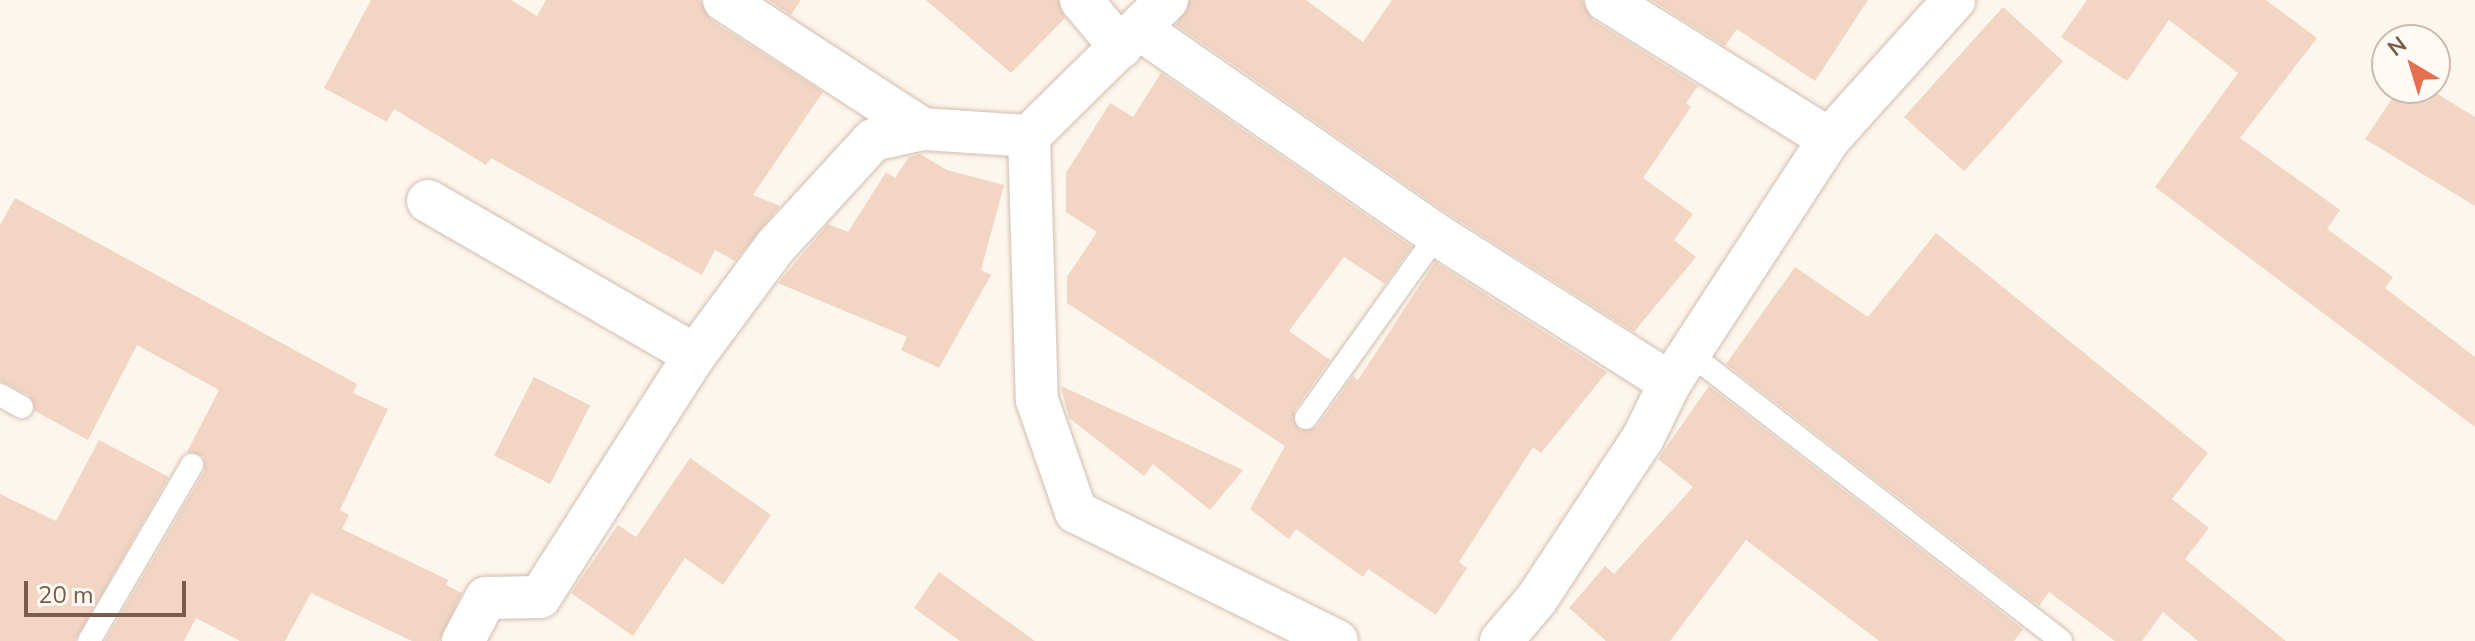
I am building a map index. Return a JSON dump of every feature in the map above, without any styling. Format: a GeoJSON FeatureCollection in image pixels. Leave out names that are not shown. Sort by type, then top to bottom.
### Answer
{"type":"FeatureCollection","features":[{"type":"Feature","properties":{"kind":"street"},"geometry":{"type":"LineString","coordinates":[[724,0],[923,129]]}},
{"type":"Feature","properties":{"kind":"street"},"geometry":{"type":"LineString","coordinates":[[1081,0],[1143,26],[1437,235],[1679,368]]}},
{"type":"Feature","properties":{"kind":"street"},"geometry":{"type":"LineString","coordinates":[[1606,0],[1829,139]]}},
{"type":"Feature","properties":{"kind":"street"},"geometry":{"type":"LineString","coordinates":[[1501,641],[1536,600],[1643,438],[1679,368],[1829,139],[1954,0]]}},
{"type":"Feature","properties":{"kind":"street"},"geometry":{"type":"LineString","coordinates":[[463,641],[486,598],[540,597],[695,355],[775,247],[873,140],[923,129],[1029,136],[1143,26]]}},
{"type":"Feature","properties":{"kind":"street"},"geometry":{"type":"LineString","coordinates":[[1029,136],[1037,400],[1076,512],[1337,641]]}},
{"type":"Feature","properties":{"kind":"street"},"geometry":{"type":"LineString","coordinates":[[428,201],[695,355]]}},
{"type":"Feature","properties":{"kind":"lane"},"geometry":{"type":"LineString","coordinates":[[1306,418],[1437,235]]}},
{"type":"Feature","properties":{"kind":"lane"},"geometry":{"type":"LineString","coordinates":[[1679,368],[2061,641]]}},
{"type":"Feature","properties":{"kind":"lane"},"geometry":{"type":"LineString","coordinates":[[0,395],[22,407]]}},
{"type":"Feature","properties":{"kind":"lane"},"geometry":{"type":"LineString","coordinates":[[89,641],[192,465]]}},
{"type":"Feature","properties":{"kind":"building"},"geometry":{"type":"Polygon","coordinates":[[[371,0],[511,0],[537,16],[546,0],[700,0],[711,20],[823,92],[753,195],[780,206],[735,261],[715,250],[702,275],[491,158],[486,165],[394,109],[387,122],[324,88],[371,0]]]}},
{"type":"Feature","properties":{"kind":"building"},"geometry":{"type":"Polygon","coordinates":[[[768,0],[801,0],[791,15],[768,0]]]}},
{"type":"Feature","properties":{"kind":"building"},"geometry":{"type":"Polygon","coordinates":[[[926,0],[1058,0],[1065,18],[1011,73],[926,0]]]}},
{"type":"Feature","properties":{"kind":"building"},"geometry":{"type":"Polygon","coordinates":[[[1190,0],[1306,0],[1363,42],[1392,0],[1582,0],[1593,20],[1698,86],[1686,103],[1691,107],[1643,178],[1693,214],[1674,240],[1696,257],[1634,332],[1450,215],[1176,25],[1190,0]]]}},
{"type":"Feature","properties":{"kind":"building"},"geometry":{"type":"Polygon","coordinates":[[[1651,0],[1868,0],[1815,81],[1737,29],[1725,46],[1651,0]]]}},
{"type":"Feature","properties":{"kind":"building"},"geometry":{"type":"Polygon","coordinates":[[[2087,0],[2266,0],[2317,38],[2240,138],[2340,210],[2327,229],[2393,277],[2385,288],[2475,357],[2475,427],[2155,187],[2238,73],[2169,20],[2127,81],[2061,37],[2087,0]]]}},
{"type":"Feature","properties":{"kind":"building"},"geometry":{"type":"Polygon","coordinates":[[[2003,7],[2063,61],[1964,171],[1904,117],[2003,7]]]}},
{"type":"Feature","properties":{"kind":"building"},"geometry":{"type":"Polygon","coordinates":[[[1161,73],[1412,247],[1385,284],[1344,257],[1289,331],[1330,360],[1294,411],[1299,430],[1317,427],[1353,376],[1358,380],[1435,262],[1607,372],[1541,453],[1533,447],[1459,562],[1467,568],[1436,615],[1368,569],[1363,577],[1296,529],[1289,539],[1250,509],[1285,446],[1067,303],[1067,277],[1097,232],[1066,212],[1066,173],[1110,103],[1133,117],[1161,73]]]}},
{"type":"Feature","properties":{"kind":"building"},"geometry":{"type":"Polygon","coordinates":[[[2451,102],[2475,117],[2475,206],[2365,139],[2388,104],[2451,102]]]}},
{"type":"Feature","properties":{"kind":"building"},"geometry":{"type":"Polygon","coordinates":[[[920,154],[947,170],[1004,185],[981,270],[991,275],[939,368],[901,350],[907,337],[778,283],[828,224],[848,232],[886,172],[895,178],[909,157],[920,154]]]}},
{"type":"Feature","properties":{"kind":"building"},"geometry":{"type":"Polygon","coordinates":[[[15,198],[357,384],[353,393],[388,409],[340,510],[349,515],[342,529],[448,580],[446,585],[462,593],[439,641],[412,641],[311,593],[285,641],[240,641],[196,618],[184,641],[105,641],[204,472],[204,457],[187,452],[219,390],[137,345],[88,440],[35,411],[29,395],[0,381],[0,225],[15,198]]]}},
{"type":"Feature","properties":{"kind":"building"},"geometry":{"type":"Polygon","coordinates":[[[1936,233],[2208,453],[2172,499],[2209,528],[2185,559],[2286,641],[2198,641],[2163,612],[2142,641],[2115,641],[2049,592],[2039,606],[1726,364],[1795,267],[1868,317],[1936,233]]]}},
{"type":"Feature","properties":{"kind":"building"},"geometry":{"type":"Polygon","coordinates":[[[534,377],[590,406],[550,484],[494,455],[534,377]]]}},
{"type":"Feature","properties":{"kind":"building"},"geometry":{"type":"Polygon","coordinates":[[[1061,386],[1243,470],[1210,510],[1153,464],[1144,476],[1069,418],[1061,386]]]}},
{"type":"Feature","properties":{"kind":"building"},"geometry":{"type":"Polygon","coordinates":[[[1709,386],[2023,629],[2014,641],[1879,641],[1746,540],[1670,641],[1606,641],[1569,608],[1605,566],[1614,574],[1693,487],[1658,459],[1709,386]]]}},
{"type":"Feature","properties":{"kind":"building"},"geometry":{"type":"Polygon","coordinates":[[[99,440],[169,477],[75,641],[0,641],[0,494],[56,521],[99,440]]]}},
{"type":"Feature","properties":{"kind":"building"},"geometry":{"type":"Polygon","coordinates":[[[690,458],[771,515],[723,585],[685,558],[633,636],[571,593],[618,525],[636,537],[690,458]]]}},
{"type":"Feature","properties":{"kind":"building"},"geometry":{"type":"Polygon","coordinates":[[[939,572],[1035,641],[960,641],[914,608],[939,572]]]}}]}
